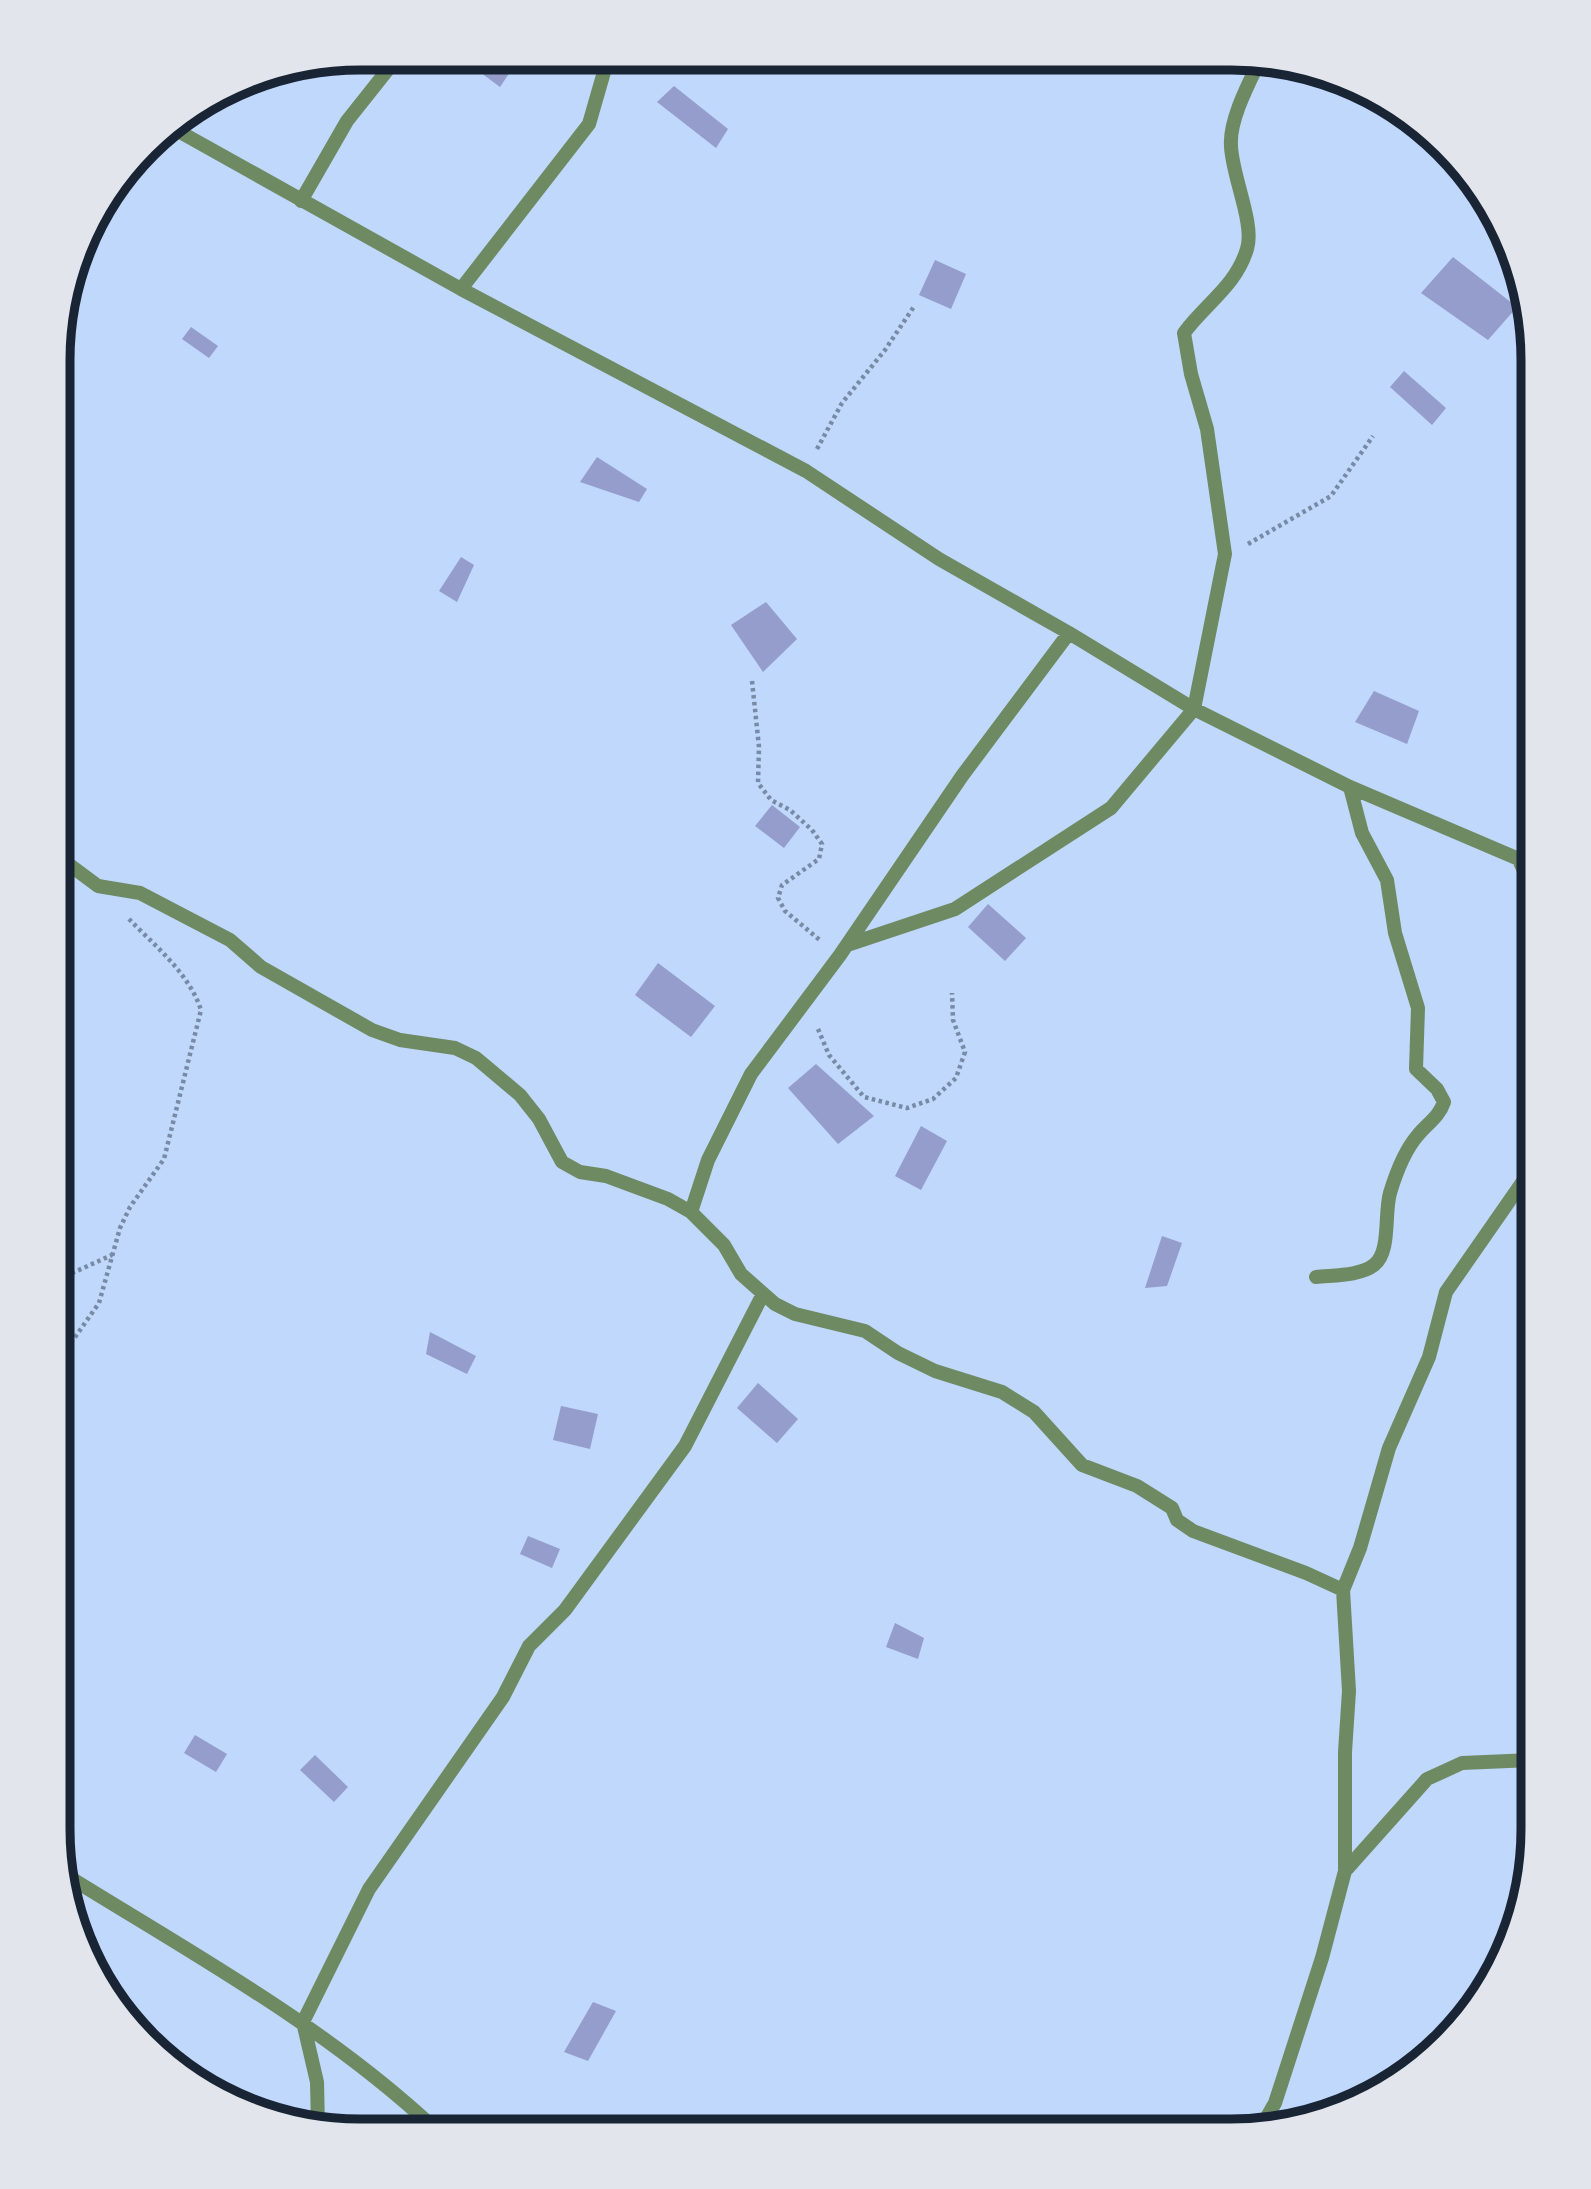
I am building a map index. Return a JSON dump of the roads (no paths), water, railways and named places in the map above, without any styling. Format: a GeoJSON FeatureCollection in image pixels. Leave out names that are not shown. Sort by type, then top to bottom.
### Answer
{"type":"FeatureCollection","features":[{"type":"Feature","properties":{"kind":"street"},"geometry":{"type":"LineString","coordinates":[[301,201],[347,121],[387,70]]}},
{"type":"Feature","properties":{"kind":"street"},"geometry":{"type":"LineString","coordinates":[[461,289],[589,124],[605,70]]}},
{"type":"Feature","properties":{"kind":"street"},"geometry":{"type":"LineString","coordinates":[[846,945],[955,909],[1111,808],[1194,709],[1225,554],[1207,429],[1191,374],[1184,333],[1200,310],[1217,300],[1236,274],[1247,250],[1251,229],[1242,209],[1230,143],[1243,95],[1255,71]]}},
{"type":"Feature","properties":{"kind":"street"},"geometry":{"type":"LineString","coordinates":[[181,133],[461,289],[806,471],[939,559],[1069,633],[1194,709],[1350,788],[1519,860],[1521,864]]}},
{"type":"Feature","properties":{"kind":"street"},"geometry":{"type":"LineString","coordinates":[[691,1212],[708,1160],[751,1074],[846,945],[962,776],[1069,633]]}},
{"type":"Feature","properties":{"kind":"street"},"geometry":{"type":"LineString","coordinates":[[1316,1277],[1363,1271],[1381,1258],[1385,1248],[1385,1213],[1402,1159],[1417,1135],[1440,1114],[1444,1102],[1437,1089],[1416,1069],[1418,1008],[1395,933],[1387,880],[1362,832],[1350,788]]}},
{"type":"Feature","properties":{"kind":"street"},"geometry":{"type":"LineString","coordinates":[[70,865],[98,886],[141,893],[230,940],[261,967],[372,1030],[400,1041],[455,1048],[476,1058],[520,1095],[540,1119],[562,1162],[580,1172],[606,1176],[668,1199],[691,1212],[724,1245],[741,1274],[762,1296],[795,1314],[864,1331],[934,1371],[1002,1392],[1034,1412],[1082,1465],[1137,1486],[1172,1508],[1177,1520],[1193,1531],[1306,1573],[1343,1590]]}},
{"type":"Feature","properties":{"kind":"street"},"geometry":{"type":"LineString","coordinates":[[1267,2117],[1275,2103],[1322,1958],[1345,1871],[1345,1752],[1349,1691],[1343,1590],[1360,1548],[1389,1448],[1429,1357],[1446,1292],[1521,1184]]}},
{"type":"Feature","properties":{"kind":"street"},"geometry":{"type":"LineString","coordinates":[[318,2116],[317,2082],[303,2022],[369,1889],[503,1697],[529,1646],[565,1609],[685,1446],[762,1296]]}},
{"type":"Feature","properties":{"kind":"street"},"geometry":{"type":"LineString","coordinates":[[1345,1871],[1427,1779],[1462,1763],[1521,1761]]}},
{"type":"Feature","properties":{"kind":"street"},"geometry":{"type":"LineString","coordinates":[[75,1881],[303,2022],[391,2088],[424,2119]]}}]}
